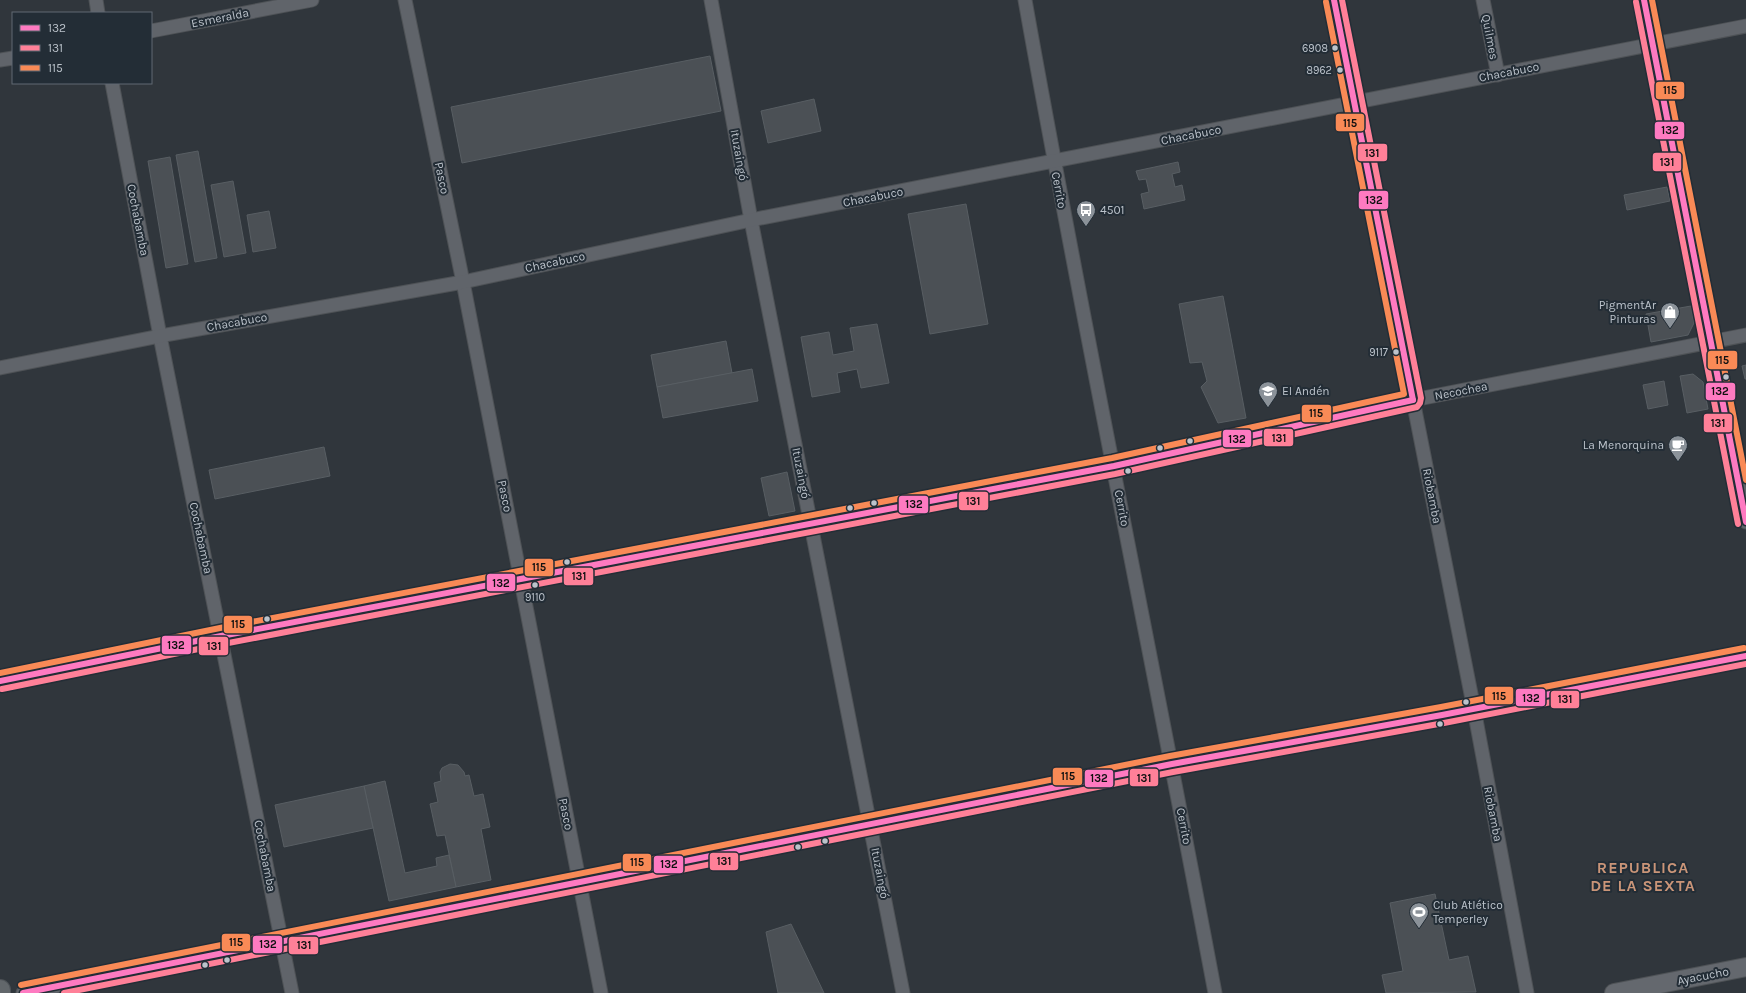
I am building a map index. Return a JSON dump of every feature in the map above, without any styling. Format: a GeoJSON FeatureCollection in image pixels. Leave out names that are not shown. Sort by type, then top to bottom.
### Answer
{"type":"FeatureCollection","features":[{"type":"Feature","properties":{"kind":"main road","name":"Ayacucho"},"geometry":{"type":"LineString","coordinates":[[1614,993],[1746,967]]}},
{"type":"Feature","properties":{"kind":"street"},"geometry":{"type":"LineString","coordinates":[[96,0],[98,12]]}},
{"type":"Feature","properties":{"kind":"street","name":"Esmeralda"},"geometry":{"type":"LineString","coordinates":[[152,31],[312,0]]}},
{"type":"Feature","properties":{"kind":"street","name":"Pasco"},"geometry":{"type":"LineString","coordinates":[[405,0],[463,282],[601,993]]}},
{"type":"Feature","properties":{"kind":"street","name":"Ituzaingó"},"geometry":{"type":"LineString","coordinates":[[711,0],[751,220],[871,824],[903,993]]}},
{"type":"Feature","properties":{"kind":"street","name":"Cerrito"},"geometry":{"type":"LineString","coordinates":[[1025,0],[1053,161],[1114,466],[1215,993]]}},
{"type":"Feature","properties":{"kind":"street","name":"Riobamba"},"geometry":{"type":"LineString","coordinates":[[1334,0],[1474,709],[1527,993]]}},
{"type":"Feature","properties":{"kind":"street","name":"Quilmes"},"geometry":{"type":"LineString","coordinates":[[1483,0],[1498,75]]}},
{"type":"Feature","properties":{"kind":"street"},"geometry":{"type":"LineString","coordinates":[[1644,0],[1746,522]]}},
{"type":"Feature","properties":{"kind":"street","name":"Chacabuco"},"geometry":{"type":"LineString","coordinates":[[0,368],[160,336],[463,282],[751,220],[1746,26]]}},
{"type":"Feature","properties":{"kind":"street"},"geometry":{"type":"LineString","coordinates":[[0,60],[12,58]]}},
{"type":"Feature","properties":{"kind":"street","name":"Cochabamba"},"geometry":{"type":"LineString","coordinates":[[112,84],[160,336],[292,993]]}},
{"type":"Feature","properties":{"kind":"street","name":"Necochea"},"geometry":{"type":"LineString","coordinates":[[0,681],[221,636],[1114,466],[1413,400],[1746,335]]}},
{"type":"Feature","properties":{"kind":"street"},"geometry":{"type":"LineString","coordinates":[[23,993],[1172,764],[1474,709],[1746,656]]}},
{"type":"Feature","properties":{"kind":"building"},"geometry":{"type":"Polygon","coordinates":[[[710,56],[721,111],[462,163],[451,107],[710,56]]]}},
{"type":"Feature","properties":{"kind":"building"},"geometry":{"type":"Polygon","coordinates":[[[814,99],[821,131],[768,143],[761,111],[814,99]]]}},
{"type":"Feature","properties":{"kind":"building"},"geometry":{"type":"Polygon","coordinates":[[[198,151],[217,258],[195,262],[176,155],[198,151]]]}},
{"type":"Feature","properties":{"kind":"building"},"geometry":{"type":"Polygon","coordinates":[[[170,157],[188,264],[166,268],[148,161],[170,157]]]}},
{"type":"Feature","properties":{"kind":"building"},"geometry":{"type":"Polygon","coordinates":[[[1178,162],[1180,172],[1172,174],[1175,187],[1182,185],[1185,200],[1144,209],[1141,194],[1149,192],[1146,179],[1139,180],[1136,171],[1178,162]]]}},
{"type":"Feature","properties":{"kind":"building"},"geometry":{"type":"Polygon","coordinates":[[[233,181],[246,253],[224,257],[211,185],[233,181]]]}},
{"type":"Feature","properties":{"kind":"building"},"geometry":{"type":"Polygon","coordinates":[[[1667,187],[1670,201],[1627,210],[1624,195],[1667,187]]]}},
{"type":"Feature","properties":{"kind":"building"},"geometry":{"type":"Polygon","coordinates":[[[966,204],[988,324],[930,334],[908,214],[966,204]]]}},
{"type":"Feature","properties":{"kind":"building"},"geometry":{"type":"Polygon","coordinates":[[[269,211],[276,248],[253,252],[247,215],[269,211]]]}},
{"type":"Feature","properties":{"kind":"building"},"geometry":{"type":"Polygon","coordinates":[[[1223,296],[1246,418],[1218,423],[1201,387],[1207,381],[1202,362],[1190,363],[1179,304],[1223,296]]]}},
{"type":"Feature","properties":{"kind":"building","name":"PigmentAr Pinturas"},"geometry":{"type":"Polygon","coordinates":[[[1691,306],[1694,323],[1688,335],[1651,342],[1646,314],[1691,306]]]}},
{"type":"Feature","properties":{"kind":"building"},"geometry":{"type":"Polygon","coordinates":[[[877,324],[889,383],[861,388],[857,369],[837,373],[840,392],[812,397],[801,337],[829,332],[833,355],[854,351],[850,328],[877,324]]]}},
{"type":"Feature","properties":{"kind":"building"},"geometry":{"type":"Polygon","coordinates":[[[726,341],[732,373],[657,387],[651,355],[726,341]]]}},
{"type":"Feature","properties":{"kind":"building"},"geometry":{"type":"Polygon","coordinates":[[[1746,365],[1746,379],[1745,379],[1742,366],[1746,365]]]}},
{"type":"Feature","properties":{"kind":"building"},"geometry":{"type":"Polygon","coordinates":[[[752,369],[758,401],[663,418],[657,387],[752,369]]]}},
{"type":"Feature","properties":{"kind":"building"},"geometry":{"type":"Polygon","coordinates":[[[1693,374],[1703,382],[1708,409],[1687,413],[1680,376],[1693,374]]]}},
{"type":"Feature","properties":{"kind":"building"},"geometry":{"type":"Polygon","coordinates":[[[1664,381],[1668,405],[1648,409],[1643,385],[1664,381]]]}},
{"type":"Feature","properties":{"kind":"building"},"geometry":{"type":"Polygon","coordinates":[[[324,447],[330,476],[215,499],[209,470],[324,447]]]}},
{"type":"Feature","properties":{"kind":"building"},"geometry":{"type":"Polygon","coordinates":[[[787,472],[795,511],[769,516],[761,478],[787,472]]]}},
{"type":"Feature","properties":{"kind":"building"},"geometry":{"type":"Polygon","coordinates":[[[450,764],[458,765],[464,772],[465,776],[469,775],[474,796],[483,794],[490,827],[481,829],[491,880],[456,887],[445,835],[437,836],[430,804],[438,802],[434,783],[441,781],[440,772],[442,768],[450,764]]]}},
{"type":"Feature","properties":{"kind":"building"},"geometry":{"type":"Polygon","coordinates":[[[385,781],[405,873],[437,866],[436,858],[449,855],[456,887],[389,901],[364,786],[385,781]]]}},
{"type":"Feature","properties":{"kind":"building"},"geometry":{"type":"Polygon","coordinates":[[[364,786],[373,828],[284,847],[275,805],[364,786]]]}},
{"type":"Feature","properties":{"kind":"building","name":"Club Atlético Temperley"},"geometry":{"type":"Polygon","coordinates":[[[1435,894],[1449,960],[1468,956],[1476,992],[1386,993],[1382,975],[1403,971],[1390,903],[1435,894]]]}},
{"type":"Feature","properties":{"kind":"building"},"geometry":{"type":"Polygon","coordinates":[[[791,924],[824,993],[778,993],[766,932],[791,924]]]}},
{"type":"Feature","properties":{"kind":"transit line","name":"132"},"geometry":{"type":"LineString","coordinates":[[1334,0],[1413,400]]}},
{"type":"Feature","properties":{"kind":"transit line","name":"131"},"geometry":{"type":"LineString","coordinates":[[2,689],[223,644],[1115,474],[1417,407],[1421,398],[1342,0]]}},
{"type":"Feature","properties":{"kind":"transit line","name":"132"},"geometry":{"type":"LineString","coordinates":[[1644,0],[1746,522]]}},
{"type":"Feature","properties":{"kind":"transit line","name":"115"},"geometry":{"type":"LineString","coordinates":[[1652,0],[1746,480]]}},
{"type":"Feature","properties":{"kind":"transit line","name":"115"},"geometry":{"type":"LineString","coordinates":[[0,673],[220,628],[1112,458],[1404,394],[1326,2]]}},
{"type":"Feature","properties":{"kind":"transit line","name":"131"},"geometry":{"type":"LineString","coordinates":[[1636,2],[1738,524]]}},
{"type":"Feature","properties":{"kind":"transit line","name":"132"},"geometry":{"type":"LineString","coordinates":[[0,681],[221,636],[1114,466],[1413,400]]}},
{"type":"Feature","properties":{"kind":"transit line","name":"115"},"geometry":{"type":"LineString","coordinates":[[21,985],[1170,756],[1441,707],[1744,648]]}},
{"type":"Feature","properties":{"kind":"transit line","name":"132"},"geometry":{"type":"LineString","coordinates":[[23,993],[1172,764],[1442,715],[1746,656]]}},
{"type":"Feature","properties":{"kind":"transit line","name":"131"},"geometry":{"type":"LineString","coordinates":[[64,993],[1173,772],[1444,723],[1746,664]]}},
{"type":"Feature","properties":{"kind":"place","name":"6908"},"geometry":{"type":"Point","coordinates":[1335,48]}},
{"type":"Feature","properties":{"kind":"place","name":"8962"},"geometry":{"type":"Point","coordinates":[1340,70]}},
{"type":"Feature","properties":{"kind":"place","name":"4501"},"geometry":{"type":"Point","coordinates":[1086,227]}},
{"type":"Feature","properties":{"kind":"place","name":"PigmentAr Pinturas"},"geometry":{"type":"Point","coordinates":[1670,329]}},
{"type":"Feature","properties":{"kind":"place","name":"9117"},"geometry":{"type":"Point","coordinates":[1396,352]}},
{"type":"Feature","properties":{"kind":"place","name":"El Andén"},"geometry":{"type":"Point","coordinates":[1268,408]}},
{"type":"Feature","properties":{"kind":"place","name":"La Menorquina"},"geometry":{"type":"Point","coordinates":[1678,462]}},
{"type":"Feature","properties":{"kind":"place","name":"9110"},"geometry":{"type":"Point","coordinates":[535,585]}},
{"type":"Feature","properties":{"kind":"place","name":"Club Atlético Temperley"},"geometry":{"type":"Point","coordinates":[1419,929]}},
{"type":"Feature","properties":{"kind":"district","name":"REPUBLICA DE LA SEXTA"},"geometry":{"type":"Point","coordinates":[1643,876]}}]}
